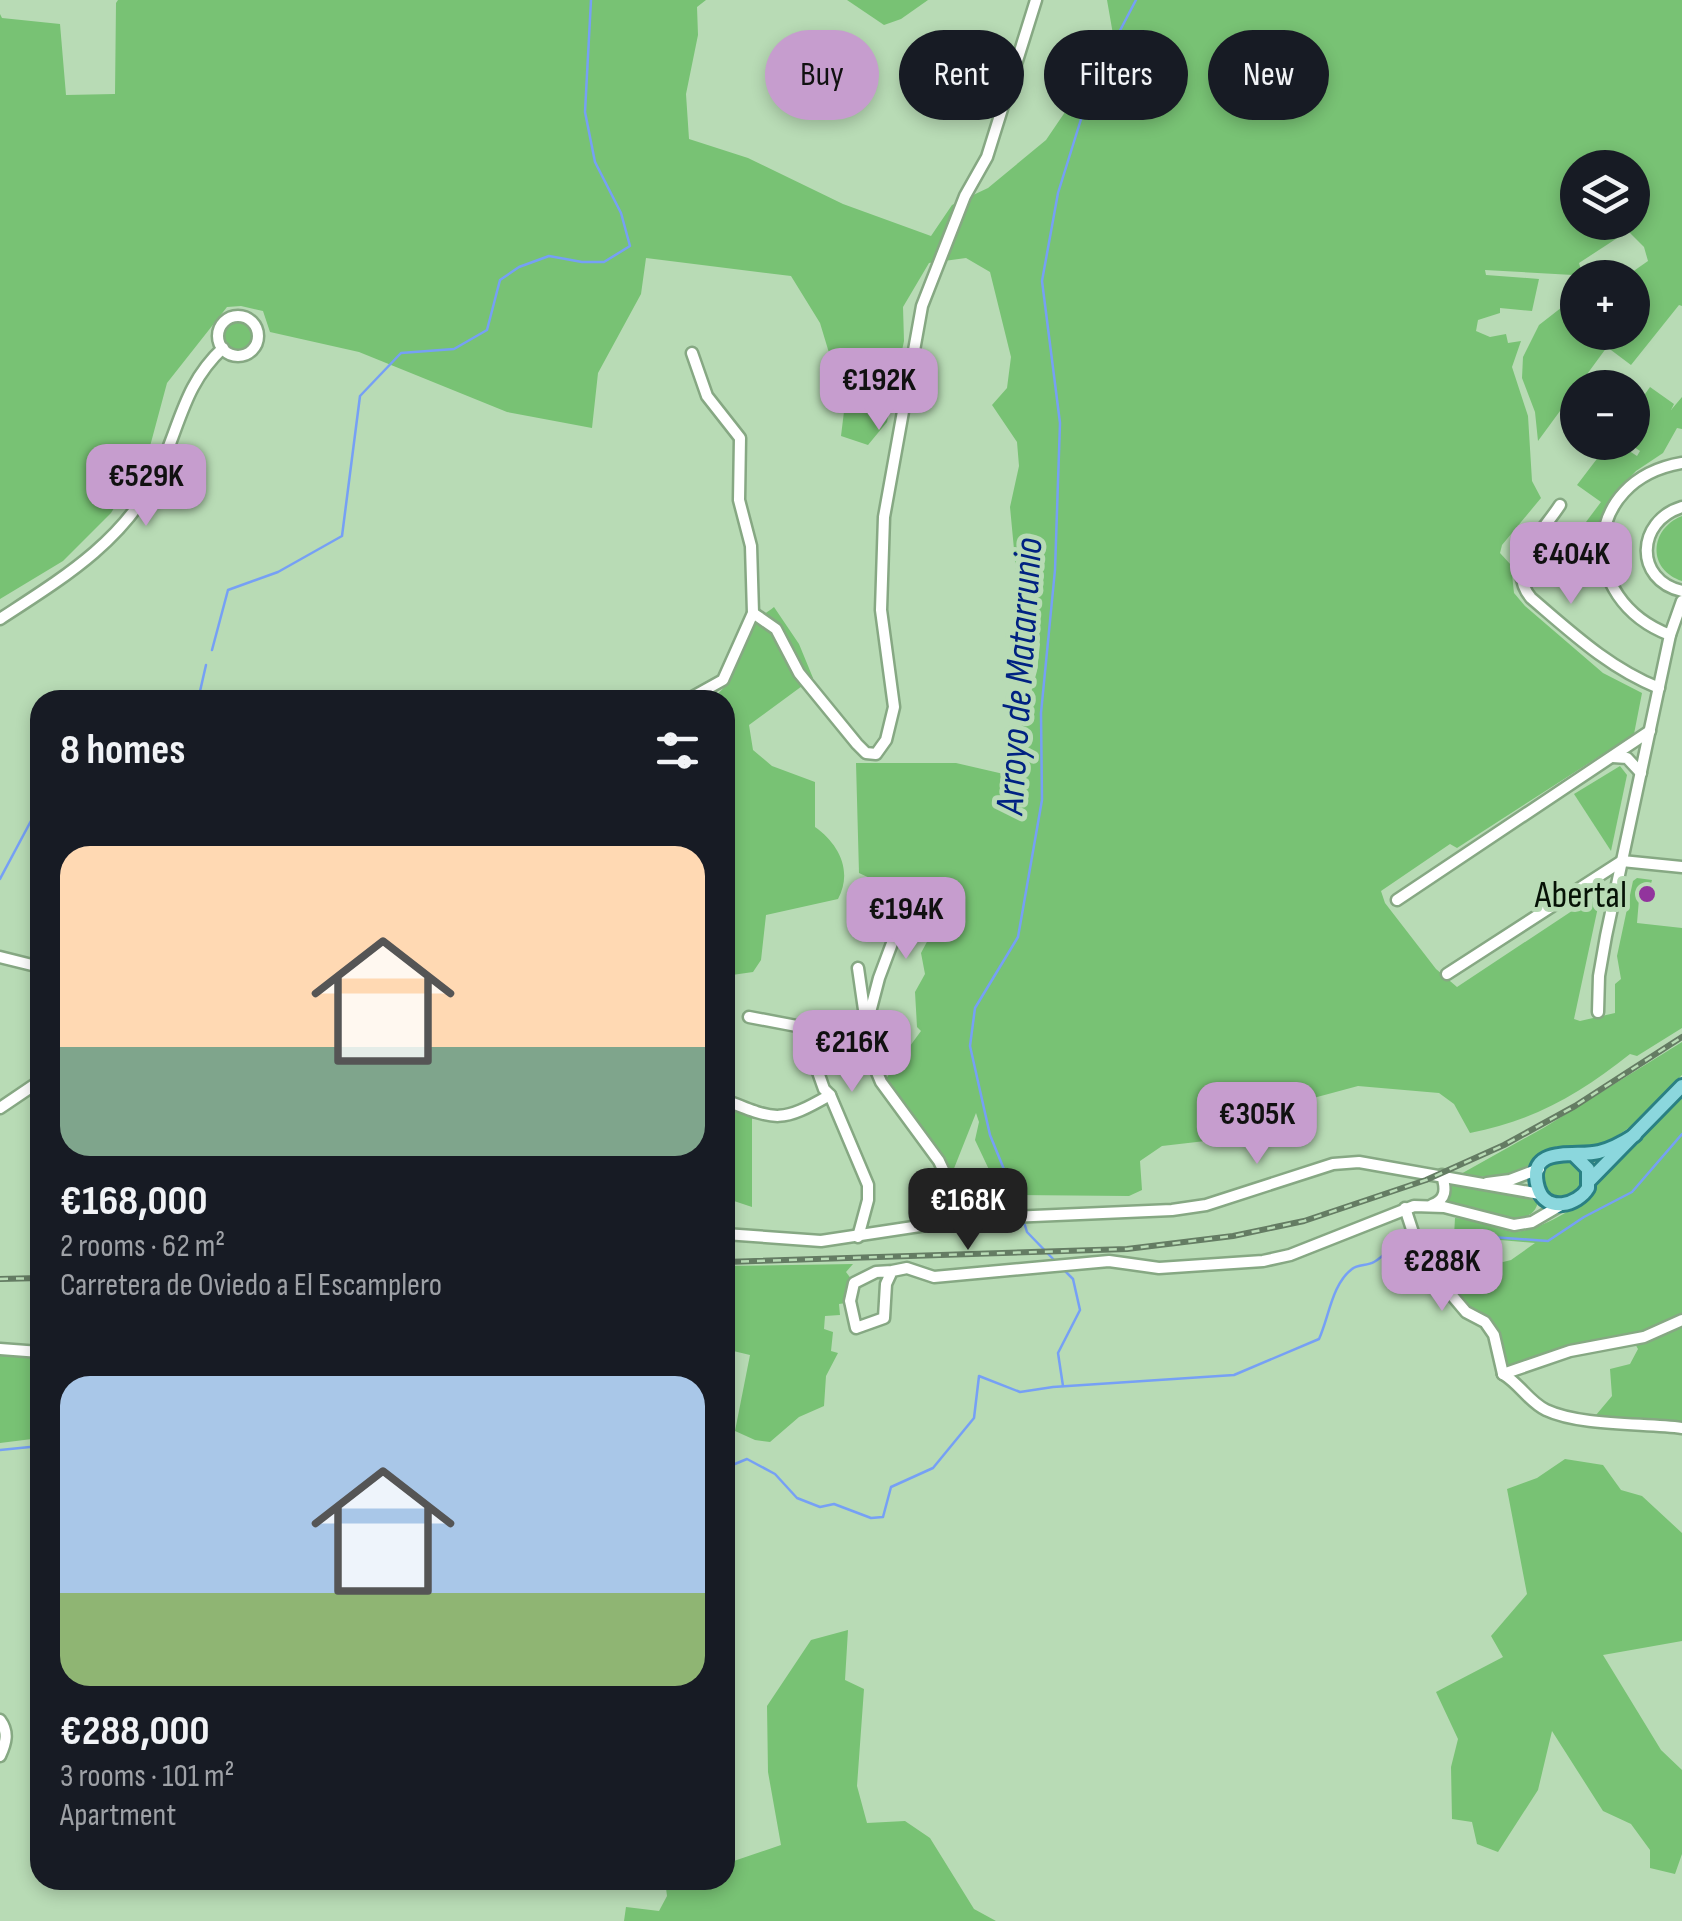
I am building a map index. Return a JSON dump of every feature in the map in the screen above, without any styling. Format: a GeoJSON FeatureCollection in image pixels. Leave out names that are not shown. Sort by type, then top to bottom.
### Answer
{"type":"FeatureCollection","features":[{"type":"Feature","properties":{"kind":"main road"},"geometry":{"type":"LineString","coordinates":[[1590,1180],[1682,1086]]}},
{"type":"Feature","properties":{"kind":"main road"},"geometry":{"type":"LineString","coordinates":[[1573,1154],[1588,1169],[1588,1188],[1578,1200],[1562,1205],[1542,1196],[1539,1168],[1554,1154],[1597,1153],[1635,1135]]}},
{"type":"Feature","properties":{"kind":"street"},"geometry":{"type":"LineString","coordinates":[[753,613],[776,629],[799,673],[857,744],[866,754],[876,754],[886,740],[894,708],[881,610],[884,517],[922,306],[965,196],[987,157],[1036,0]]}},
{"type":"Feature","properties":{"kind":"street"},"geometry":{"type":"LineString","coordinates":[[0,619],[86,562],[126,521],[154,480],[187,394],[206,364],[222,348]]}},
{"type":"Feature","properties":{"kind":"street"},"geometry":{"type":"LineString","coordinates":[[692,353],[707,396],[740,438],[739,500],[752,546],[753,613],[723,680],[705,690]]}},
{"type":"Feature","properties":{"kind":"street"},"geometry":{"type":"LineString","coordinates":[[1670,635],[1636,618],[1619,599],[1607,577],[1603,544],[1608,520],[1624,494],[1650,473],[1682,463]]}},
{"type":"Feature","properties":{"kind":"street"},"geometry":{"type":"LineString","coordinates":[[1560,505],[1523,560],[1522,586],[1602,658],[1625,674],[1659,688]]}},
{"type":"Feature","properties":{"kind":"street"},"geometry":{"type":"LineString","coordinates":[[1598,1012],[1599,976],[1612,906],[1679,606],[1678,590],[1663,582],[1652,568],[1648,540],[1660,519],[1682,507]]}},
{"type":"Feature","properties":{"kind":"street"},"geometry":{"type":"LineString","coordinates":[[1397,900],[1650,731]]}},
{"type":"Feature","properties":{"kind":"street"},"geometry":{"type":"LineString","coordinates":[[1612,757],[1626,758],[1641,773]]}},
{"type":"Feature","properties":{"kind":"street"},"geometry":{"type":"LineString","coordinates":[[1447,974],[1622,861],[1682,868]]}},
{"type":"Feature","properties":{"kind":"street"},"geometry":{"type":"LineString","coordinates":[[866,1026],[883,965],[913,887]]}},
{"type":"Feature","properties":{"kind":"street"},"geometry":{"type":"LineString","coordinates":[[1575,892],[1600,893],[1612,906]]}},
{"type":"Feature","properties":{"kind":"street"},"geometry":{"type":"LineString","coordinates":[[0,956],[30,965]]}},
{"type":"Feature","properties":{"kind":"street"},"geometry":{"type":"LineString","coordinates":[[858,968],[872,1058],[881,1082],[938,1161],[966,1219]]}},
{"type":"Feature","properties":{"kind":"street"},"geometry":{"type":"LineString","coordinates":[[750,1017],[802,1027],[824,1089],[868,1186],[858,1237]]}},
{"type":"Feature","properties":{"kind":"street"},"geometry":{"type":"LineString","coordinates":[[0,1108],[30,1088]]}},
{"type":"Feature","properties":{"kind":"street"},"geometry":{"type":"LineString","coordinates":[[735,1104],[758,1114],[784,1118],[830,1095]]}},
{"type":"Feature","properties":{"kind":"street"},"geometry":{"type":"LineString","coordinates":[[735,1235],[791,1241],[858,1237],[966,1219],[1172,1210],[1206,1204],[1332,1164],[1383,1164],[1542,1196],[1532,1222]]}},
{"type":"Feature","properties":{"kind":"street"},"geometry":{"type":"LineString","coordinates":[[1481,1183],[1510,1180],[1539,1168]]}},
{"type":"Feature","properties":{"kind":"street"},"geometry":{"type":"LineString","coordinates":[[1432,1205],[1445,1194],[1442,1175]]}},
{"type":"Feature","properties":{"kind":"street"},"geometry":{"type":"LineString","coordinates":[[892,1271],[886,1284],[884,1318],[856,1328],[850,1301],[854,1283],[876,1272],[907,1268],[934,1277],[1110,1261],[1160,1268],[1263,1260],[1290,1255],[1404,1208],[1432,1205],[1514,1225],[1532,1222],[1562,1205]]}},
{"type":"Feature","properties":{"kind":"street"},"geometry":{"type":"LineString","coordinates":[[1404,1208],[1422,1260],[1466,1312],[1484,1322],[1494,1335],[1503,1374],[1538,1406],[1550,1413],[1611,1423],[1682,1428]]}},
{"type":"Feature","properties":{"kind":"street"},"geometry":{"type":"LineString","coordinates":[[1503,1374],[1570,1350],[1644,1338],[1682,1320]]}},
{"type":"Feature","properties":{"kind":"street"},"geometry":{"type":"LineString","coordinates":[[0,1349],[30,1351]]}},
{"type":"Feature","properties":{"kind":"street"},"geometry":{"type":"LineString","coordinates":[[0,1720],[5,1727],[6,1743],[0,1756]]}},
{"type":"Feature","properties":{"kind":"green space"},"geometry":{"type":"Polygon","coordinates":[[[118,0],[706,0],[697,7],[698,35],[686,94],[689,139],[748,158],[843,204],[931,236],[952,205],[988,188],[1046,140],[1060,120],[1188,120],[1188,30],[1112,30],[1107,0],[1682,0],[1682,306],[1650,341],[1650,260],[1637,240],[1650,240],[1650,150],[1560,150],[1560,240],[1614,240],[1584,260],[1560,260],[1560,274],[1485,270],[1486,275],[1539,279],[1532,311],[1500,308],[1500,313],[1478,320],[1476,331],[1490,337],[1506,334],[1508,343],[1521,341],[1512,367],[1528,416],[1532,481],[1541,498],[1502,545],[1500,553],[1511,565],[1514,593],[1603,673],[1642,693],[1634,734],[1457,848],[1450,844],[1381,891],[1385,903],[1436,969],[1457,987],[1587,901],[1594,901],[1598,907],[1574,1019],[1580,1021],[1615,1013],[1615,984],[1621,979],[1617,956],[1633,881],[1652,880],[1650,887],[1640,887],[1637,923],[1682,928],[1682,1028],[1637,1056],[1630,1054],[1555,1104],[1515,1121],[1470,1133],[1454,1104],[1439,1093],[1358,1086],[1280,1107],[1260,1130],[1240,1137],[1162,1146],[1140,1161],[1142,1190],[1129,1196],[1001,1195],[975,1140],[979,1122],[976,1113],[951,1176],[925,1131],[885,1080],[921,1031],[917,1027],[915,992],[925,974],[921,953],[952,895],[931,883],[874,880],[859,873],[856,763],[956,763],[1008,775],[1037,671],[1040,644],[1017,581],[1010,507],[1019,466],[1017,442],[992,405],[1007,388],[1011,357],[990,272],[966,258],[929,263],[903,307],[904,341],[887,422],[868,445],[841,436],[847,387],[833,366],[820,323],[791,276],[646,258],[641,294],[598,373],[592,428],[507,412],[359,352],[270,332],[263,311],[227,307],[167,383],[149,450],[111,513],[63,561],[0,599],[0,14],[2,18],[60,24],[66,95],[115,94],[118,0]]]}},
{"type":"Feature","properties":{"kind":"green space"},"geometry":{"type":"Polygon","coordinates":[[[847,0],[928,0],[901,19],[884,25],[847,0]]]}},
{"type":"Feature","properties":{"kind":"green space"},"geometry":{"type":"Polygon","coordinates":[[[1560,309],[1560,350],[1605,350],[1590,370],[1560,370],[1560,411],[1538,441],[1535,412],[1522,378],[1523,357],[1539,325],[1560,309]]]}},
{"type":"Feature","properties":{"kind":"green space"},"geometry":{"type":"Polygon","coordinates":[[[238,322],[248,326],[252,336],[248,346],[238,350],[228,346],[224,336],[228,326],[238,322]]]}},
{"type":"Feature","properties":{"kind":"green space"},"geometry":{"type":"Polygon","coordinates":[[[1611,350],[1643,350],[1631,365],[1611,350]]]}},
{"type":"Feature","properties":{"kind":"green space"},"geometry":{"type":"Polygon","coordinates":[[[1650,387],[1674,404],[1671,410],[1682,397],[1682,429],[1677,428],[1663,453],[1621,487],[1583,550],[1574,538],[1601,502],[1577,485],[1596,460],[1650,460],[1650,387]]]}},
{"type":"Feature","properties":{"kind":"green space"},"geometry":{"type":"Polygon","coordinates":[[[1682,516],[1682,581],[1663,568],[1656,549],[1663,530],[1682,516]]]}},
{"type":"Feature","properties":{"kind":"green space"},"geometry":{"type":"Polygon","coordinates":[[[774,607],[799,644],[813,678],[749,725],[753,750],[772,766],[815,782],[815,827],[837,850],[844,878],[838,899],[766,915],[761,960],[753,972],[735,975],[735,690],[721,690],[732,675],[754,622],[774,607]]]}},
{"type":"Feature","properties":{"kind":"green space"},"geometry":{"type":"Polygon","coordinates":[[[1620,766],[1627,775],[1611,851],[1574,794],[1620,766]]]}},
{"type":"Feature","properties":{"kind":"green space"},"geometry":{"type":"Polygon","coordinates":[[[1682,1042],[1682,1075],[1633,1125],[1605,1144],[1582,1148],[1557,1146],[1510,1173],[1488,1177],[1459,1175],[1545,1127],[1682,1042]]]}},
{"type":"Feature","properties":{"kind":"green space"},"geometry":{"type":"Polygon","coordinates":[[[1682,1094],[1682,1317],[1638,1336],[1562,1348],[1509,1368],[1498,1334],[1466,1306],[1424,1253],[1462,1247],[1503,1262],[1511,1260],[1535,1243],[1454,1236],[1455,1218],[1518,1231],[1566,1212],[1594,1192],[1591,1186],[1602,1172],[1682,1094]]]}},
{"type":"Feature","properties":{"kind":"green space"},"geometry":{"type":"Polygon","coordinates":[[[735,1104],[752,1111],[752,1207],[735,1201],[735,1104]]]}},
{"type":"Feature","properties":{"kind":"green space"},"geometry":{"type":"Polygon","coordinates":[[[1563,1158],[1577,1164],[1583,1178],[1577,1192],[1563,1198],[1549,1192],[1543,1178],[1549,1164],[1563,1158]]]}},
{"type":"Feature","properties":{"kind":"green space"},"geometry":{"type":"Polygon","coordinates":[[[1449,1183],[1525,1194],[1538,1201],[1534,1211],[1525,1217],[1484,1214],[1445,1202],[1449,1183]]]}},
{"type":"Feature","properties":{"kind":"green space"},"geometry":{"type":"Polygon","coordinates":[[[853,1264],[846,1272],[852,1280],[846,1303],[839,1304],[840,1315],[825,1316],[824,1329],[833,1332],[831,1351],[838,1353],[826,1376],[824,1406],[799,1417],[770,1442],[735,1431],[750,1355],[735,1351],[735,1266],[853,1264]]]}},
{"type":"Feature","properties":{"kind":"green space"},"geometry":{"type":"Polygon","coordinates":[[[1682,1325],[1682,1425],[1596,1415],[1612,1396],[1610,1369],[1630,1364],[1638,1349],[1634,1342],[1682,1325]]]}},
{"type":"Feature","properties":{"kind":"green space"},"geometry":{"type":"Polygon","coordinates":[[[0,1355],[30,1357],[30,1439],[0,1443],[0,1355]]]}},
{"type":"Feature","properties":{"kind":"green space"},"geometry":{"type":"Polygon","coordinates":[[[1565,1459],[1603,1465],[1621,1490],[1642,1496],[1682,1533],[1682,1641],[1603,1655],[1661,1750],[1682,1770],[1682,1854],[1675,1874],[1650,1868],[1650,1850],[1631,1824],[1603,1811],[1552,1731],[1538,1790],[1498,1852],[1477,1844],[1472,1822],[1452,1819],[1451,1767],[1458,1739],[1436,1692],[1503,1657],[1491,1636],[1527,1594],[1507,1489],[1537,1478],[1565,1459]]]}},
{"type":"Feature","properties":{"kind":"green space"},"geometry":{"type":"Polygon","coordinates":[[[848,1630],[845,1680],[864,1689],[857,1786],[867,1823],[905,1821],[930,1838],[974,1909],[996,1921],[624,1921],[626,1907],[659,1911],[666,1890],[735,1890],[735,1861],[781,1845],[768,1772],[767,1706],[811,1640],[848,1630]]]}},
{"type":"Feature","properties":{"kind":"waterway"},"geometry":{"type":"LineString","coordinates":[[212,650],[228,590],[278,572],[342,536],[360,396],[401,353],[454,349],[487,330],[500,280],[519,267],[549,256],[604,262],[630,246],[621,213],[595,162],[585,112],[591,0]]}},
{"type":"Feature","properties":{"kind":"waterway","name":"Arroyo de Matarrunio"},"geometry":{"type":"LineString","coordinates":[[1021,1211],[990,1135],[970,1046],[975,1008],[1018,937],[1042,800],[1041,713],[1055,570],[1060,423],[1042,281],[1058,193],[1092,84],[1136,0]]}},
{"type":"Feature","properties":{"kind":"waterway"},"geometry":{"type":"LineString","coordinates":[[200,690],[206,665]]}},
{"type":"Feature","properties":{"kind":"waterway"},"geometry":{"type":"LineString","coordinates":[[0,879],[30,823]]}},
{"type":"Feature","properties":{"kind":"waterway"},"geometry":{"type":"LineString","coordinates":[[1420,1232],[1548,1241],[1632,1192],[1682,1134]]}},
{"type":"Feature","properties":{"kind":"waterway","name":"Arroyo de Matarrunio"},"geometry":{"type":"LineString","coordinates":[[1023,1219],[1027,1232],[1057,1263]]}},
{"type":"Feature","properties":{"kind":"waterway"},"geometry":{"type":"LineString","coordinates":[[735,1464],[747,1459],[775,1474],[797,1498],[820,1507],[834,1504],[871,1518],[883,1517],[891,1487],[933,1468],[974,1418],[979,1376],[1020,1392],[1234,1375],[1319,1339],[1345,1275],[1354,1267],[1374,1262],[1412,1234]]}},
{"type":"Feature","properties":{"kind":"waterway","name":"Arroyo de Matarrunio"},"geometry":{"type":"LineString","coordinates":[[1063,1269],[1073,1279],[1080,1310],[1058,1353],[1063,1386]]}},
{"type":"Feature","properties":{"kind":"waterway"},"geometry":{"type":"LineString","coordinates":[[0,1450],[30,1447]]}},
{"type":"Feature","properties":{"kind":"railway"},"geometry":{"type":"LineString","coordinates":[[735,1262],[1127,1249],[1233,1236],[1304,1221],[1426,1180],[1504,1145],[1575,1106],[1682,1037]]}},
{"type":"Feature","properties":{"kind":"railway"},"geometry":{"type":"LineString","coordinates":[[0,1279],[30,1278]]}},
{"type":"Feature","properties":{"kind":"place","name":"Abertal"},"geometry":{"type":"Point","coordinates":[1647,894]}}]}
